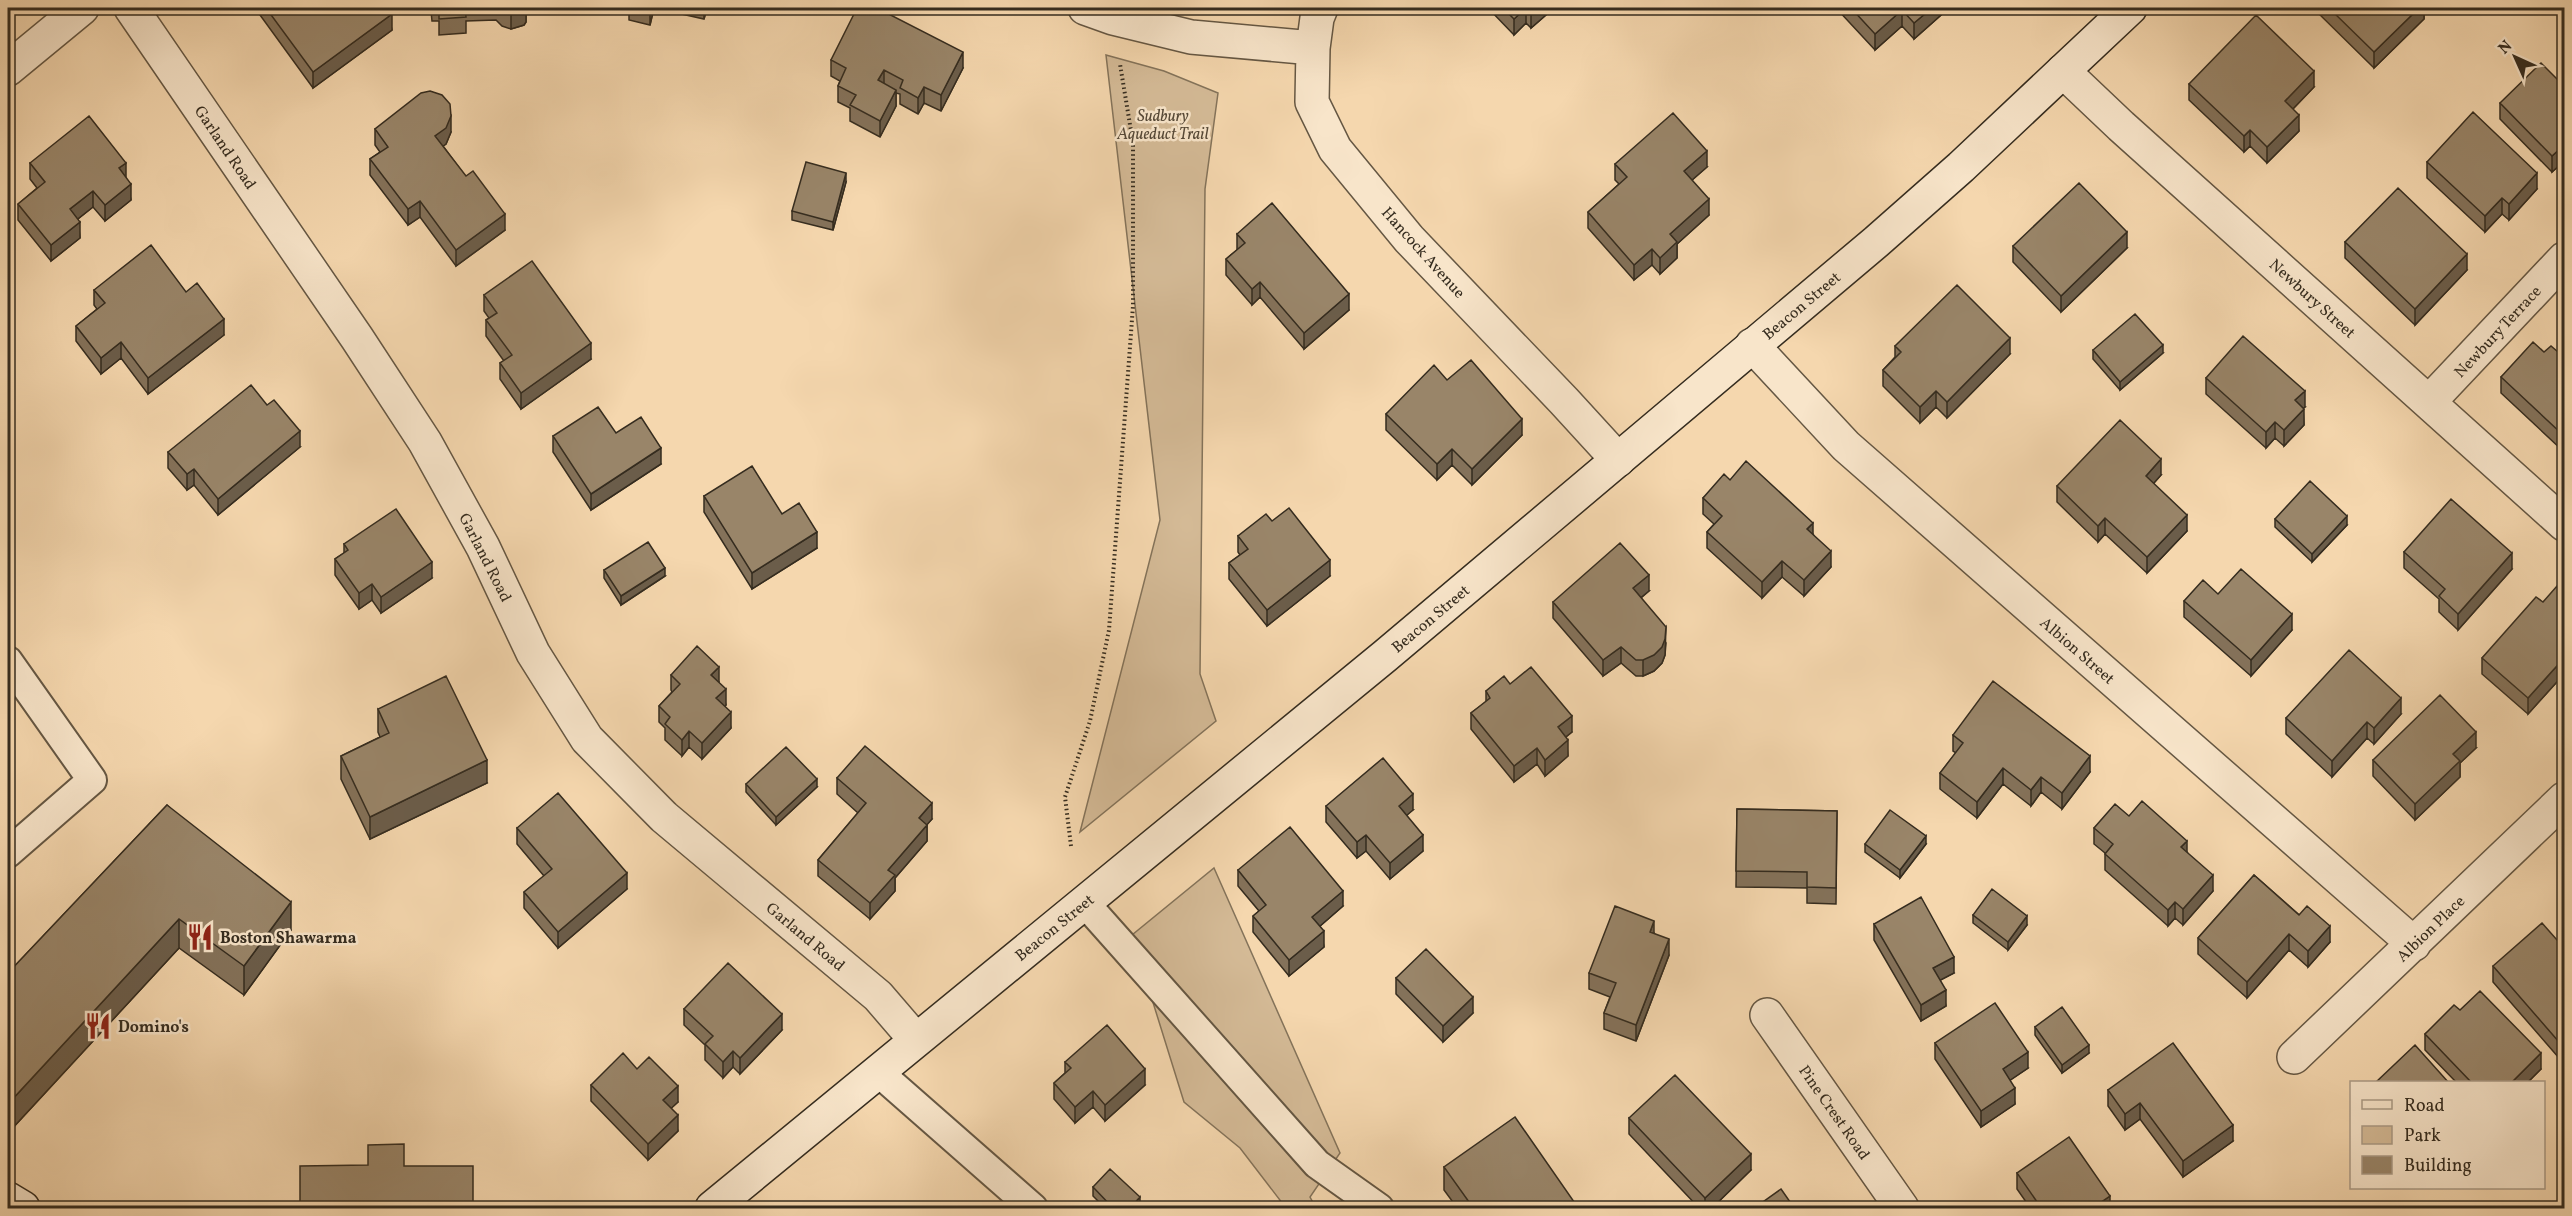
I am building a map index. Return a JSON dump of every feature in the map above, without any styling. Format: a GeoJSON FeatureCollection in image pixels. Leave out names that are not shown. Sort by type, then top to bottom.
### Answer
{"type":"FeatureCollection","features":[{"type":"Feature","properties":{"kind":"street"},"geometry":{"type":"LineString","coordinates":[[8,69],[82,8]]}},
{"type":"Feature","properties":{"kind":"street","name":"Garland Road"},"geometry":{"type":"LineString","coordinates":[[131,8],[357,338],[425,442],[483,547],[533,653],[587,739],[664,817],[878,996],[915,1039]]}},
{"type":"Feature","properties":{"kind":"street","name":"Hancock Avenue"},"geometry":{"type":"LineString","coordinates":[[1321,8],[1317,18],[1313,48],[1312,102],[1335,149],[1409,239],[1564,400],[1618,460]]}},
{"type":"Feature","properties":{"kind":"street","name":"Beacon Street"},"geometry":{"type":"LineString","coordinates":[[712,1209],[915,1039],[1385,656],[1618,460],[1952,175],[2130,8]]}},
{"type":"Feature","properties":{"kind":"street"},"geometry":{"type":"LineString","coordinates":[[1099,13],[1191,37],[1313,48]]}},
{"type":"Feature","properties":{"kind":"street","name":"Newbury Street"},"geometry":{"type":"LineString","coordinates":[[2063,71],[2121,126],[2565,524]]}},
{"type":"Feature","properties":{"kind":"street","name":"Newbury Terrace"},"geometry":{"type":"LineString","coordinates":[[2429,402],[2565,259]]}},
{"type":"Feature","properties":{"kind":"street","name":"Albion Street"},"geometry":{"type":"LineString","coordinates":[[1752,345],[1846,446],[2414,944]]}},
{"type":"Feature","properties":{"kind":"street","name":"Albion Place"},"geometry":{"type":"LineString","coordinates":[[2294,1057],[2565,799]]}},
{"type":"Feature","properties":{"kind":"street","name":"Pine Crest Road"},"geometry":{"type":"LineString","coordinates":[[1767,1015],[1902,1209]]}},
{"type":"Feature","properties":{"kind":"street"},"geometry":{"type":"LineString","coordinates":[[8,1198],[23,1209]]}},
{"type":"Feature","properties":{"kind":"lane"},"geometry":{"type":"LineString","coordinates":[[8,661],[92,780],[8,853]]}},
{"type":"Feature","properties":{"kind":"lane"},"geometry":{"type":"LineString","coordinates":[[1084,902],[1317,1164],[1379,1209]]}},
{"type":"Feature","properties":{"kind":"lane"},"geometry":{"type":"LineString","coordinates":[[877,1071],[1033,1209]]}},
{"type":"Feature","properties":{"kind":"path"},"geometry":{"type":"LineString","coordinates":[[1071,846],[1065,797],[1090,721],[1109,630],[1133,306],[1133,143],[1099,13]]}},
{"type":"Feature","properties":{"kind":"green space","name":"Sudbury Aqueduct Trail"},"geometry":{"type":"Polygon","coordinates":[[[1106,55],[1164,71],[1218,93],[1205,189],[1200,674],[1216,721],[1080,832],[1160,520],[1106,55]]]}},
{"type":"Feature","properties":{"kind":"green space"},"geometry":{"type":"Polygon","coordinates":[[[1214,868],[1340,1153],[1310,1197],[1316,1208],[1286,1208],[1240,1148],[1184,1102],[1132,935],[1214,868]]]}},
{"type":"Feature","properties":{"kind":"building"},"geometry":{"type":"Polygon","coordinates":[[[266,8],[387,8],[392,14],[313,72],[266,8]]]}},
{"type":"Feature","properties":{"kind":"building"},"geometry":{"type":"Polygon","coordinates":[[[439,8],[465,8],[466,17],[439,19],[439,8]]]}},
{"type":"Feature","properties":{"kind":"building"},"geometry":{"type":"Polygon","coordinates":[[[500,8],[525,8],[511,13],[500,8]]]}},
{"type":"Feature","properties":{"kind":"building"},"geometry":{"type":"Polygon","coordinates":[[[857,8],[877,8],[963,52],[941,95],[924,87],[918,98],[900,88],[903,80],[884,70],[878,80],[896,90],[880,121],[850,105],[856,95],[838,86],[846,68],[831,60],[857,8]]]}},
{"type":"Feature","properties":{"kind":"building"},"geometry":{"type":"Polygon","coordinates":[[[1503,8],[1526,8],[1514,19],[1503,8]]]}},
{"type":"Feature","properties":{"kind":"building"},"geometry":{"type":"Polygon","coordinates":[[[1851,8],[1932,8],[1914,23],[1902,10],[1875,34],[1851,8]]]}},
{"type":"Feature","properties":{"kind":"building"},"geometry":{"type":"Polygon","coordinates":[[[2329,8],[2419,8],[2374,52],[2329,8]]]}},
{"type":"Feature","properties":{"kind":"building"},"geometry":{"type":"Polygon","coordinates":[[[2256,15],[2314,71],[2285,101],[2299,115],[2267,147],[2250,130],[2244,136],[2189,84],[2256,15]]]}},
{"type":"Feature","properties":{"kind":"building"},"geometry":{"type":"Polygon","coordinates":[[[2541,63],[2565,87],[2565,149],[2562,147],[2552,156],[2500,103],[2541,63]]]}},
{"type":"Feature","properties":{"kind":"building"},"geometry":{"type":"Polygon","coordinates":[[[430,91],[442,95],[450,104],[451,116],[446,128],[435,136],[466,176],[473,171],[505,214],[456,250],[420,201],[408,209],[370,159],[388,147],[375,129],[421,93],[430,91]]]}},
{"type":"Feature","properties":{"kind":"building"},"geometry":{"type":"Polygon","coordinates":[[[2473,112],[2537,173],[2509,204],[2502,198],[2485,216],[2427,162],[2473,112]]]}},
{"type":"Feature","properties":{"kind":"building"},"geometry":{"type":"Polygon","coordinates":[[[1673,113],[1707,151],[1684,171],[1709,199],[1670,234],[1677,242],[1660,258],[1652,249],[1634,265],[1588,212],[1627,177],[1615,164],[1673,113]]]}},
{"type":"Feature","properties":{"kind":"building"},"geometry":{"type":"Polygon","coordinates":[[[89,116],[126,163],[119,168],[131,184],[105,205],[93,191],[70,209],[80,222],[51,245],[18,204],[45,182],[30,163],[89,116]]]}},
{"type":"Feature","properties":{"kind":"building"},"geometry":{"type":"Polygon","coordinates":[[[806,162],[846,173],[833,222],[792,211],[806,162]]]}},
{"type":"Feature","properties":{"kind":"building"},"geometry":{"type":"Polygon","coordinates":[[[2079,183],[2127,232],[2061,296],[2013,246],[2079,183]]]}},
{"type":"Feature","properties":{"kind":"building"},"geometry":{"type":"Polygon","coordinates":[[[2398,188],[2467,254],[2415,309],[2345,242],[2398,188]]]}},
{"type":"Feature","properties":{"kind":"building"},"geometry":{"type":"Polygon","coordinates":[[[1272,203],[1349,294],[1304,333],[1260,282],[1252,289],[1226,259],[1245,243],[1237,234],[1272,203]]]}},
{"type":"Feature","properties":{"kind":"building"},"geometry":{"type":"Polygon","coordinates":[[[151,245],[186,292],[197,283],[224,319],[148,378],[121,342],[101,358],[76,326],[105,303],[94,290],[151,245]]]}},
{"type":"Feature","properties":{"kind":"building"},"geometry":{"type":"Polygon","coordinates":[[[532,261],[591,343],[521,393],[500,363],[512,355],[486,320],[497,313],[484,295],[532,261]]]}},
{"type":"Feature","properties":{"kind":"building"},"geometry":{"type":"Polygon","coordinates":[[[1957,285],[2010,338],[1947,402],[1936,391],[1920,407],[1883,370],[1901,352],[1895,346],[1957,285]]]}},
{"type":"Feature","properties":{"kind":"building"},"geometry":{"type":"Polygon","coordinates":[[[2135,314],[2163,345],[2120,382],[2093,350],[2135,314]]]}},
{"type":"Feature","properties":{"kind":"building"},"geometry":{"type":"Polygon","coordinates":[[[2243,336],[2305,391],[2295,400],[2304,409],[2284,430],[2275,422],[2266,432],[2206,378],[2243,336]]]}},
{"type":"Feature","properties":{"kind":"building"},"geometry":{"type":"Polygon","coordinates":[[[2533,342],[2544,352],[2551,346],[2565,358],[2565,432],[2562,434],[2501,377],[2533,342]]]}},
{"type":"Feature","properties":{"kind":"building"},"geometry":{"type":"Polygon","coordinates":[[[1471,360],[1522,419],[1472,469],[1452,449],[1437,464],[1386,414],[1434,365],[1447,380],[1471,360]]]}},
{"type":"Feature","properties":{"kind":"building"},"geometry":{"type":"Polygon","coordinates":[[[251,385],[267,405],[274,400],[300,431],[218,499],[194,469],[187,474],[168,452],[251,385]]]}},
{"type":"Feature","properties":{"kind":"building"},"geometry":{"type":"Polygon","coordinates":[[[598,407],[616,433],[641,417],[661,448],[591,494],[553,436],[598,407]]]}},
{"type":"Feature","properties":{"kind":"building"},"geometry":{"type":"Polygon","coordinates":[[[2120,420],[2161,459],[2146,476],[2187,515],[2147,557],[2105,518],[2098,526],[2057,486],[2120,420]]]}},
{"type":"Feature","properties":{"kind":"building"},"geometry":{"type":"Polygon","coordinates":[[[1746,461],[1813,523],[1807,529],[1831,551],[1804,580],[1782,561],[1762,582],[1707,532],[1722,516],[1703,498],[1724,474],[1730,480],[1746,461]]]}},
{"type":"Feature","properties":{"kind":"building"},"geometry":{"type":"Polygon","coordinates":[[[752,466],[782,514],[799,503],[817,532],[752,573],[704,496],[752,466]]]}},
{"type":"Feature","properties":{"kind":"building"},"geometry":{"type":"Polygon","coordinates":[[[2310,481],[2347,516],[2312,554],[2275,519],[2310,481]]]}},
{"type":"Feature","properties":{"kind":"building"},"geometry":{"type":"Polygon","coordinates":[[[2451,499],[2512,553],[2458,614],[2439,596],[2445,589],[2404,552],[2451,499]]]}},
{"type":"Feature","properties":{"kind":"building"},"geometry":{"type":"Polygon","coordinates":[[[1289,508],[1330,560],[1267,610],[1229,563],[1248,549],[1238,536],[1266,514],[1272,521],[1289,508]]]}},
{"type":"Feature","properties":{"kind":"building"},"geometry":{"type":"Polygon","coordinates":[[[396,509],[432,562],[381,597],[372,584],[359,593],[335,559],[348,550],[344,544],[396,509]]]}},
{"type":"Feature","properties":{"kind":"building"},"geometry":{"type":"Polygon","coordinates":[[[648,542],[665,568],[621,596],[604,570],[648,542]]]}},
{"type":"Feature","properties":{"kind":"building"},"geometry":{"type":"Polygon","coordinates":[[[1620,543],[1649,575],[1633,588],[1666,627],[1662,647],[1654,655],[1643,660],[1636,660],[1621,647],[1603,660],[1553,602],[1620,543]]]}},
{"type":"Feature","properties":{"kind":"building"},"geometry":{"type":"Polygon","coordinates":[[[2241,569],[2292,614],[2251,660],[2184,601],[2203,580],[2218,594],[2241,569]]]}},
{"type":"Feature","properties":{"kind":"building"},"geometry":{"type":"Polygon","coordinates":[[[2557,586],[2565,593],[2565,657],[2528,698],[2482,658],[2536,597],[2543,602],[2557,586]]]}},
{"type":"Feature","properties":{"kind":"building"},"geometry":{"type":"Polygon","coordinates":[[[697,646],[719,667],[711,675],[726,689],[716,698],[731,712],[702,743],[689,731],[682,740],[665,724],[670,717],[659,706],[680,684],[671,675],[697,646]]]}},
{"type":"Feature","properties":{"kind":"building"},"geometry":{"type":"Polygon","coordinates":[[[2349,650],[2401,698],[2374,728],[2367,722],[2332,761],[2286,718],[2349,650]]]}},
{"type":"Feature","properties":{"kind":"building"},"geometry":{"type":"Polygon","coordinates":[[[1531,667],[1572,716],[1558,727],[1568,740],[1545,760],[1537,748],[1514,766],[1471,713],[1490,698],[1486,691],[1504,676],[1510,684],[1531,667]]]}},
{"type":"Feature","properties":{"kind":"building"},"geometry":{"type":"Polygon","coordinates":[[[446,676],[487,760],[370,817],[341,756],[389,733],[378,709],[446,676]]]}},
{"type":"Feature","properties":{"kind":"building"},"geometry":{"type":"Polygon","coordinates":[[[1993,681],[2090,756],[2062,793],[2041,777],[2031,790],[2003,768],[1977,802],[1940,773],[1963,743],[1953,735],[1993,681]]]}},
{"type":"Feature","properties":{"kind":"building"},"geometry":{"type":"Polygon","coordinates":[[[2440,695],[2476,732],[2453,754],[2460,761],[2415,804],[2373,760],[2440,695]]]}},
{"type":"Feature","properties":{"kind":"building"},"geometry":{"type":"Polygon","coordinates":[[[865,746],[932,803],[919,818],[927,825],[888,870],[895,875],[870,903],[818,860],[866,803],[837,778],[865,746]]]}},
{"type":"Feature","properties":{"kind":"building"},"geometry":{"type":"Polygon","coordinates":[[[786,747],[817,779],[776,817],[746,784],[786,747]]]}},
{"type":"Feature","properties":{"kind":"building"},"geometry":{"type":"Polygon","coordinates":[[[1383,758],[1413,794],[1399,806],[1423,835],[1390,863],[1366,835],[1357,842],[1326,806],[1383,758]]]}},
{"type":"Feature","properties":{"kind":"building"},"geometry":{"type":"Polygon","coordinates":[[[558,793],[627,873],[558,932],[524,892],[552,869],[517,828],[558,793]]]}},
{"type":"Feature","properties":{"kind":"building"},"geometry":{"type":"Polygon","coordinates":[[[2142,801],[2187,841],[2181,847],[2213,875],[2183,909],[2175,902],[2168,910],[2105,854],[2113,844],[2094,828],[2115,804],[2129,816],[2142,801]]]}},
{"type":"Feature","properties":{"kind":"building"},"geometry":{"type":"Polygon","coordinates":[[[167,805],[291,902],[244,966],[179,919],[8,1104],[8,973],[167,805]]]}},
{"type":"Feature","properties":{"kind":"building"},"geometry":{"type":"Polygon","coordinates":[[[1737,809],[1837,811],[1836,888],[1807,887],[1807,872],[1736,871],[1737,809]]]}},
{"type":"Feature","properties":{"kind":"building"},"geometry":{"type":"Polygon","coordinates":[[[1890,810],[1926,836],[1900,870],[1865,844],[1890,810]]]}},
{"type":"Feature","properties":{"kind":"building"},"geometry":{"type":"Polygon","coordinates":[[[1290,827],[1343,891],[1312,917],[1324,931],[1289,960],[1253,916],[1266,905],[1238,870],[1290,827]]]}},
{"type":"Feature","properties":{"kind":"building"},"geometry":{"type":"Polygon","coordinates":[[[2254,875],[2299,915],[2307,906],[2330,926],[2308,951],[2289,934],[2247,982],[2198,938],[2254,875]]]}},
{"type":"Feature","properties":{"kind":"building"},"geometry":{"type":"Polygon","coordinates":[[[1992,889],[2027,916],[2008,942],[1973,915],[1992,889]]]}},
{"type":"Feature","properties":{"kind":"building"},"geometry":{"type":"Polygon","coordinates":[[[1921,897],[1954,957],[1933,968],[1946,990],[1921,1005],[1874,924],[1921,897]]]}},
{"type":"Feature","properties":{"kind":"building"},"geometry":{"type":"Polygon","coordinates":[[[1615,906],[1654,921],[1650,932],[1669,939],[1636,1025],[1604,1013],[1616,983],[1589,973],[1615,906]]]}},
{"type":"Feature","properties":{"kind":"building"},"geometry":{"type":"Polygon","coordinates":[[[2542,923],[2565,949],[2565,1038],[2559,1042],[2493,966],[2542,923]]]}},
{"type":"Feature","properties":{"kind":"building"},"geometry":{"type":"Polygon","coordinates":[[[1426,949],[1473,997],[1443,1026],[1396,978],[1426,949]]]}},
{"type":"Feature","properties":{"kind":"building"},"geometry":{"type":"Polygon","coordinates":[[[728,963],[782,1014],[740,1058],[733,1051],[723,1062],[705,1044],[713,1036],[684,1009],[728,963]]]}},
{"type":"Feature","properties":{"kind":"building"},"geometry":{"type":"Polygon","coordinates":[[[2480,991],[2541,1053],[2513,1081],[2470,1081],[2425,1034],[2454,1005],[2460,1010],[2480,991]]]}},
{"type":"Feature","properties":{"kind":"building"},"geometry":{"type":"Polygon","coordinates":[[[1995,1003],[2028,1052],[2003,1069],[2015,1088],[1981,1111],[1935,1043],[1995,1003]]]}},
{"type":"Feature","properties":{"kind":"building"},"geometry":{"type":"Polygon","coordinates":[[[2062,1007],[2089,1045],[2062,1065],[2035,1027],[2062,1007]]]}},
{"type":"Feature","properties":{"kind":"building"},"geometry":{"type":"Polygon","coordinates":[[[1107,1025],[1145,1069],[1105,1105],[1093,1091],[1075,1107],[1054,1083],[1071,1068],[1065,1062],[1107,1025]]]}},
{"type":"Feature","properties":{"kind":"building"},"geometry":{"type":"Polygon","coordinates":[[[2173,1043],[2233,1125],[2183,1161],[2140,1103],[2125,1114],[2108,1090],[2173,1043]]]}},
{"type":"Feature","properties":{"kind":"building"},"geometry":{"type":"Polygon","coordinates":[[[2415,1045],[2447,1081],[2377,1081],[2415,1045]]]}},
{"type":"Feature","properties":{"kind":"building"},"geometry":{"type":"Polygon","coordinates":[[[623,1053],[637,1069],[649,1057],[678,1086],[663,1100],[678,1115],[648,1144],[591,1085],[623,1053]]]}},
{"type":"Feature","properties":{"kind":"building"},"geometry":{"type":"Polygon","coordinates":[[[1675,1075],[1751,1154],[1705,1198],[1629,1118],[1675,1075]]]}},
{"type":"Feature","properties":{"kind":"building"},"geometry":{"type":"Polygon","coordinates":[[[1515,1117],[1579,1209],[1474,1209],[1444,1167],[1515,1117]]]}},
{"type":"Feature","properties":{"kind":"building"},"geometry":{"type":"Polygon","coordinates":[[[2069,1137],[2110,1196],[2097,1205],[2100,1209],[2042,1209],[2017,1173],[2069,1137]]]}},
{"type":"Feature","properties":{"kind":"building"},"geometry":{"type":"Polygon","coordinates":[[[404,1144],[404,1166],[473,1166],[473,1209],[300,1209],[300,1166],[368,1165],[368,1145],[404,1144]]]}},
{"type":"Feature","properties":{"kind":"building"},"geometry":{"type":"Polygon","coordinates":[[[1110,1169],[1140,1197],[1129,1209],[1114,1209],[1093,1187],[1110,1169]]]}},
{"type":"Feature","properties":{"kind":"building"},"geometry":{"type":"Polygon","coordinates":[[[1781,1189],[1795,1209],[1753,1209],[1781,1189]]]}},
{"type":"Feature","properties":{"kind":"place","name":"Boston Shawarma"},"geometry":{"type":"Point","coordinates":[200,937]}},
{"type":"Feature","properties":{"kind":"place","name":"Domino's"},"geometry":{"type":"Point","coordinates":[98,1026]}}]}
